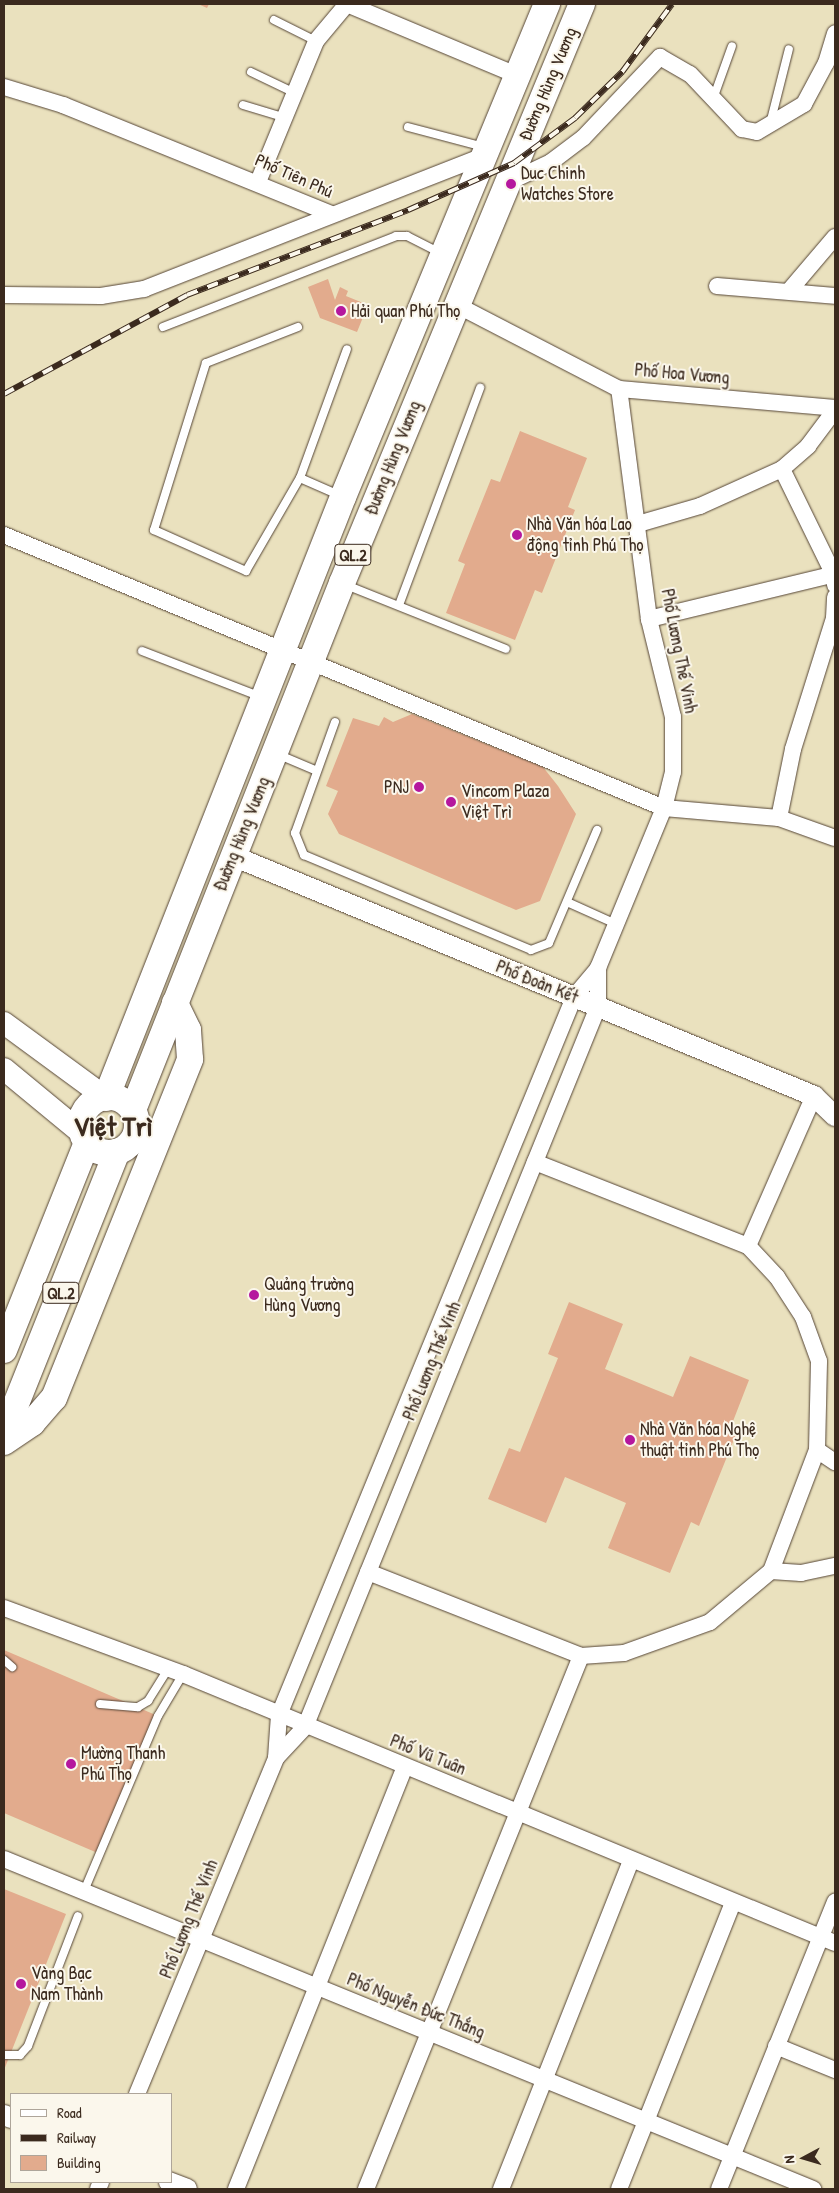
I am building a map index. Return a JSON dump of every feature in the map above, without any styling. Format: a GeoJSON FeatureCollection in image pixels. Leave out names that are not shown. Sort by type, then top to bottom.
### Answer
{"type":"FeatureCollection","features":[{"type":"Feature","properties":{"kind":"main road","name":"Đường Hùng Vương"},"geometry":{"type":"LineString","coordinates":[[106,1098],[262,698],[343,497],[547,4]]}},
{"type":"Feature","properties":{"kind":"main road","name":"Đường Hùng Vương"},"geometry":{"type":"LineString","coordinates":[[133,1110],[309,665],[455,304],[582,4]]}},
{"type":"Feature","properties":{"kind":"main road"},"geometry":{"type":"LineString","coordinates":[[4,1442],[32,1423],[54,1398],[186,1068],[189,1036],[175,1003]]}},
{"type":"Feature","properties":{"kind":"main road"},"geometry":{"type":"LineString","coordinates":[[4,1023],[106,1098],[121,1100],[133,1110]]}},
{"type":"Feature","properties":{"kind":"main road"},"geometry":{"type":"LineString","coordinates":[[4,1069],[100,1152],[117,1152]]}},
{"type":"Feature","properties":{"kind":"main road","name":"QL.2"},"geometry":{"type":"LineString","coordinates":[[4,1350],[85,1139],[86,1111],[106,1098]]}},
{"type":"Feature","properties":{"kind":"main road","name":"QL.2"},"geometry":{"type":"LineString","coordinates":[[4,1434],[117,1152],[135,1135],[133,1110]]}},
{"type":"Feature","properties":{"kind":"street"},"geometry":{"type":"LineString","coordinates":[[258,182],[287,118],[316,41],[347,4],[516,75]]}},
{"type":"Feature","properties":{"kind":"street"},"geometry":{"type":"LineString","coordinates":[[506,183],[551,162],[583,138],[660,57],[690,74],[713,99],[750,133],[769,126],[804,104],[826,63],[835,33]]}},
{"type":"Feature","properties":{"kind":"street","name":"Phố Tiên Phú"},"geometry":{"type":"LineString","coordinates":[[4,87],[63,105],[258,182],[332,214]]}},
{"type":"Feature","properties":{"kind":"street"},"geometry":{"type":"LineString","coordinates":[[332,214],[485,152]]}},
{"type":"Feature","properties":{"kind":"street","name":"Phố Tiên Phú"},"geometry":{"type":"LineString","coordinates":[[4,295],[125,294],[216,262],[332,214]]}},
{"type":"Feature","properties":{"kind":"street"},"geometry":{"type":"LineString","coordinates":[[789,291],[835,237]]}},
{"type":"Feature","properties":{"kind":"street"},"geometry":{"type":"LineString","coordinates":[[718,286],[835,296]]}},
{"type":"Feature","properties":{"kind":"street","name":"Phố Hoa Vương"},"geometry":{"type":"LineString","coordinates":[[455,304],[619,389],[835,409]]}},
{"type":"Feature","properties":{"kind":"street","name":"Phố Lương Thế Vinh"},"geometry":{"type":"LineString","coordinates":[[137,2093],[203,1940],[276,1758],[280,1715],[426,1357],[574,997],[598,968],[664,808],[673,772],[673,717],[649,619],[619,389]]}},
{"type":"Feature","properties":{"kind":"street"},"geometry":{"type":"LineString","coordinates":[[638,524],[708,503],[782,469],[808,446],[835,409]]}},
{"type":"Feature","properties":{"kind":"street"},"geometry":{"type":"LineString","coordinates":[[779,818],[793,749],[834,618],[835,595],[835,575],[782,469]]}},
{"type":"Feature","properties":{"kind":"street"},"geometry":{"type":"LineString","coordinates":[[4,535],[309,665],[664,808],[779,818],[835,838]]}},
{"type":"Feature","properties":{"kind":"street"},"geometry":{"type":"LineString","coordinates":[[649,619],[835,575]]}},
{"type":"Feature","properties":{"kind":"street","name":"Phố Đoàn Kết"},"geometry":{"type":"LineString","coordinates":[[233,856],[814,1096],[835,1116]]}},
{"type":"Feature","properties":{"kind":"street","name":"Phố Lương Thế Vinh"},"geometry":{"type":"LineString","coordinates":[[276,1758],[305,1727],[598,1006],[598,968]]}},
{"type":"Feature","properties":{"kind":"street"},"geometry":{"type":"LineString","coordinates":[[748,1246],[814,1096]]}},
{"type":"Feature","properties":{"kind":"street"},"geometry":{"type":"LineString","coordinates":[[368,1572],[581,1656],[624,1653],[684,1634],[710,1622],[771,1570],[817,1450],[818,1361],[803,1317],[777,1276],[748,1246],[535,1162]]}},
{"type":"Feature","properties":{"kind":"street"},"geometry":{"type":"LineString","coordinates":[[426,1357],[451,1368]]}},
{"type":"Feature","properties":{"kind":"street"},"geometry":{"type":"LineString","coordinates":[[817,1450],[835,1462]]}},
{"type":"Feature","properties":{"kind":"street"},"geometry":{"type":"LineString","coordinates":[[771,1570],[801,1573],[835,1566]]}},
{"type":"Feature","properties":{"kind":"street","name":"Phố Vũ Tuân"},"geometry":{"type":"LineString","coordinates":[[4,1608],[175,1672],[305,1727],[828,1940]]}},
{"type":"Feature","properties":{"kind":"street"},"geometry":{"type":"LineString","coordinates":[[366,2189],[427,2032],[581,1656]]}},
{"type":"Feature","properties":{"kind":"street"},"geometry":{"type":"LineString","coordinates":[[236,2189],[315,1986],[405,1767]]}},
{"type":"Feature","properties":{"kind":"street","name":"Phố Nguyễn Đức Thắng"},"geometry":{"type":"LineString","coordinates":[[4,1860],[813,2189]]}},
{"type":"Feature","properties":{"kind":"street"},"geometry":{"type":"LineString","coordinates":[[501,2189],[546,2080],[631,1860]]}},
{"type":"Feature","properties":{"kind":"street"},"geometry":{"type":"LineString","coordinates":[[619,2189],[733,1902]]}},
{"type":"Feature","properties":{"kind":"street"},"geometry":{"type":"LineString","coordinates":[[719,2189],[776,2046],[828,1940],[835,1902]]}},
{"type":"Feature","properties":{"kind":"street"},"geometry":{"type":"LineString","coordinates":[[776,2046],[835,2070]]}},
{"type":"Feature","properties":{"kind":"street"},"geometry":{"type":"LineString","coordinates":[[172,2183],[187,2189]]}},
{"type":"Feature","properties":{"kind":"lane"},"geometry":{"type":"LineString","coordinates":[[274,20],[316,41]]}},
{"type":"Feature","properties":{"kind":"lane"},"geometry":{"type":"LineString","coordinates":[[713,99],[732,46]]}},
{"type":"Feature","properties":{"kind":"lane"},"geometry":{"type":"LineString","coordinates":[[769,126],[789,49]]}},
{"type":"Feature","properties":{"kind":"lane"},"geometry":{"type":"LineString","coordinates":[[251,72],[297,93]]}},
{"type":"Feature","properties":{"kind":"lane"},"geometry":{"type":"LineString","coordinates":[[243,105],[287,118]]}},
{"type":"Feature","properties":{"kind":"lane"},"geometry":{"type":"LineString","coordinates":[[408,127],[485,152]]}},
{"type":"Feature","properties":{"kind":"lane"},"geometry":{"type":"LineString","coordinates":[[163,327],[396,236],[407,236],[442,254]]}},
{"type":"Feature","properties":{"kind":"lane"},"geometry":{"type":"LineString","coordinates":[[298,327],[206,364],[154,530],[246,571],[300,478],[346,348]]}},
{"type":"Feature","properties":{"kind":"lane"},"geometry":{"type":"LineString","coordinates":[[399,605],[480,388]]}},
{"type":"Feature","properties":{"kind":"lane"},"geometry":{"type":"LineString","coordinates":[[300,478],[343,497]]}},
{"type":"Feature","properties":{"kind":"lane"},"geometry":{"type":"LineString","coordinates":[[342,583],[506,650]]}},
{"type":"Feature","properties":{"kind":"lane"},"geometry":{"type":"LineString","coordinates":[[142,651],[262,698]]}},
{"type":"Feature","properties":{"kind":"lane"},"geometry":{"type":"LineString","coordinates":[[335,722],[295,833],[304,855],[531,950],[548,944],[568,902],[597,830]]}},
{"type":"Feature","properties":{"kind":"lane"},"geometry":{"type":"LineString","coordinates":[[275,753],[317,771]]}},
{"type":"Feature","properties":{"kind":"lane"},"geometry":{"type":"LineString","coordinates":[[568,902],[616,924]]}},
{"type":"Feature","properties":{"kind":"lane"},"geometry":{"type":"LineString","coordinates":[[4,1660],[12,1666]]}},
{"type":"Feature","properties":{"kind":"lane"},"geometry":{"type":"LineString","coordinates":[[100,1704],[138,1707],[148,1701],[175,1672]]}},
{"type":"Feature","properties":{"kind":"lane"},"geometry":{"type":"LineString","coordinates":[[84,1891],[175,1672]]}},
{"type":"Feature","properties":{"kind":"lane"},"geometry":{"type":"LineString","coordinates":[[4,2055],[20,2055],[28,2046],[78,1916]]}},
{"type":"Feature","properties":{"kind":"building"},"geometry":{"type":"Polygon","coordinates":[[[198,4],[209,4],[207,8],[198,4]]]}},
{"type":"Feature","properties":{"kind":"building","name":"Hải quan Phú Thọ"},"geometry":{"type":"Polygon","coordinates":[[[328,279],[335,300],[340,287],[348,291],[346,296],[368,305],[357,332],[320,318],[308,287],[328,279]]]}},
{"type":"Feature","properties":{"kind":"building","name":"Nhà Văn hóa Lao động tỉnh Phú Thọ"},"geometry":{"type":"Polygon","coordinates":[[[520,431],[587,458],[568,507],[575,510],[542,593],[535,590],[515,640],[446,613],[465,564],[458,561],[491,479],[500,482],[520,431]]]}},
{"type":"Feature","properties":{"kind":"building","name":"Vincom Plaza Việt Trì"},"geometry":{"type":"Polygon","coordinates":[[[412,714],[543,767],[558,786],[576,814],[540,901],[516,910],[339,834],[328,814],[338,791],[326,786],[353,718],[379,726],[384,717],[393,722],[412,714]]]}},
{"type":"Feature","properties":{"kind":"building","name":"Nhà Văn hóa Nghệ thuật tỉnh Phú Thọ"},"geometry":{"type":"Polygon","coordinates":[[[569,1302],[623,1324],[605,1369],[673,1397],[690,1356],[749,1380],[730,1429],[737,1432],[699,1526],[691,1522],[670,1573],[608,1548],[626,1503],[565,1477],[546,1523],[488,1499],[509,1448],[520,1452],[558,1358],[548,1354],[569,1302]]]}},
{"type":"Feature","properties":{"kind":"building","name":"Mường Thanh Phú Thọ"},"geometry":{"type":"Polygon","coordinates":[[[4,1650],[158,1716],[100,1854],[4,1813],[4,1650]]]}},
{"type":"Feature","properties":{"kind":"building","name":"Vàng Bạc Nam Thành"},"geometry":{"type":"Polygon","coordinates":[[[4,1889],[66,1914],[4,2070],[4,1889]]]}},
{"type":"Feature","properties":{"kind":"railway"},"geometry":{"type":"LineString","coordinates":[[4,394],[187,295],[408,210],[514,163],[575,118],[622,72],[672,4]]}},
{"type":"Feature","properties":{"kind":"place","name":"Duc Chinh Watches Store"},"geometry":{"type":"Point","coordinates":[511,184]}},
{"type":"Feature","properties":{"kind":"place","name":"Hải quan Phú Thọ"},"geometry":{"type":"Point","coordinates":[341,311]}},
{"type":"Feature","properties":{"kind":"place","name":"Nhà Văn hóa Lao động tỉnh Phú Thọ"},"geometry":{"type":"Point","coordinates":[517,535]}},
{"type":"Feature","properties":{"kind":"place","name":"PNJ"},"geometry":{"type":"Point","coordinates":[419,787]}},
{"type":"Feature","properties":{"kind":"place","name":"Vincom Plaza Việt Trì"},"geometry":{"type":"Point","coordinates":[451,802]}},
{"type":"Feature","properties":{"kind":"place","name":"Quảng trường Hùng Vương"},"geometry":{"type":"Point","coordinates":[254,1295]}},
{"type":"Feature","properties":{"kind":"place","name":"Nhà Văn hóa Nghệ thuật tỉnh Phú Thọ"},"geometry":{"type":"Point","coordinates":[630,1440]}},
{"type":"Feature","properties":{"kind":"place","name":"Mường Thanh Phú Thọ"},"geometry":{"type":"Point","coordinates":[71,1764]}},
{"type":"Feature","properties":{"kind":"place","name":"Vàng Bạc Nam Thành"},"geometry":{"type":"Point","coordinates":[21,1984]}},
{"type":"Feature","properties":{"kind":"district","name":"Việt Trì"},"geometry":{"type":"Point","coordinates":[113,1126]}}]}
